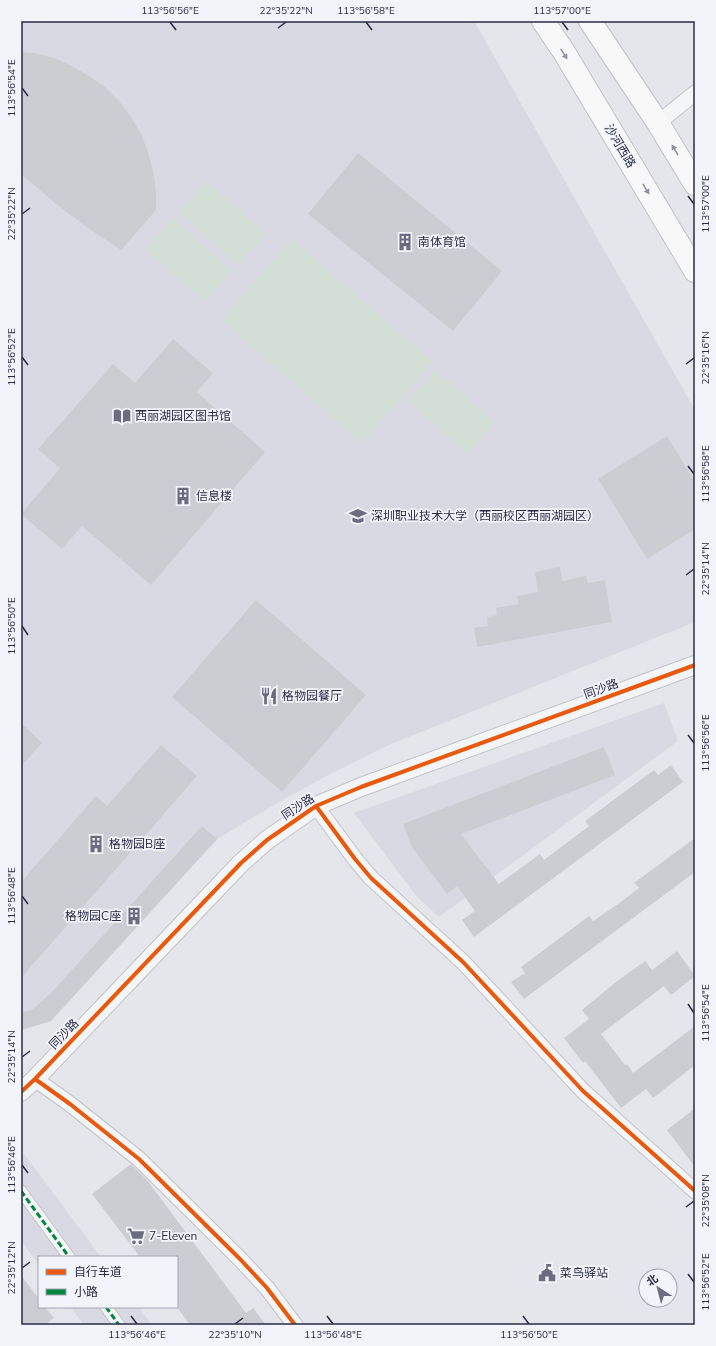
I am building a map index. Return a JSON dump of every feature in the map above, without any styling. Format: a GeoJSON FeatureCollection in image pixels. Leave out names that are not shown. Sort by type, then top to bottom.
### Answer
{"type":"FeatureCollection","features":[{"type":"Feature","properties":{"kind":"main road","name":"沙河西路"},"geometry":{"type":"LineString","coordinates":[[543,21],[564,52],[695,271]]}},
{"type":"Feature","properties":{"kind":"main road"},"geometry":{"type":"LineString","coordinates":[[590,21],[658,123],[695,184]]}},
{"type":"Feature","properties":{"kind":"street"},"geometry":{"type":"LineString","coordinates":[[658,123],[695,93]]}},
{"type":"Feature","properties":{"kind":"street","name":"同沙路"},"geometry":{"type":"LineString","coordinates":[[21,1092],[241,863],[266,840],[316,806],[361,787],[695,665]]}},
{"type":"Feature","properties":{"kind":"street"},"geometry":{"type":"LineString","coordinates":[[316,806],[371,878],[463,962],[583,1091],[695,1191]]}},
{"type":"Feature","properties":{"kind":"street"},"geometry":{"type":"LineString","coordinates":[[35,1079],[70,1104],[139,1159],[240,1259],[267,1288],[295,1325]]}},
{"type":"Feature","properties":{"kind":"street"},"geometry":{"type":"LineString","coordinates":[[21,1191],[68,1256]]}},
{"type":"Feature","properties":{"kind":"street"},"geometry":{"type":"LineString","coordinates":[[107,1308],[119,1325]]}},
{"type":"Feature","properties":{"kind":"shaded area","name":"深圳职业技术大学（西丽校区西丽湖园区）"},"geometry":{"type":"Polygon","coordinates":[[[21,21],[474,21],[695,410],[695,622],[391,744],[334,772],[279,802],[217,839],[51,1021],[21,1030],[21,21]]]}},
{"type":"Feature","properties":{"kind":"shaded area"},"geometry":{"type":"Polygon","coordinates":[[[206,181],[266,234],[238,265],[179,212],[206,181]]]}},
{"type":"Feature","properties":{"kind":"shaded area"},"geometry":{"type":"Polygon","coordinates":[[[173,218],[232,271],[205,302],[145,249],[173,218]]]}},
{"type":"Feature","properties":{"kind":"shaded area"},"geometry":{"type":"Polygon","coordinates":[[[292,239],[433,362],[362,443],[221,320],[292,239]]]}},
{"type":"Feature","properties":{"kind":"shaded area"},"geometry":{"type":"Polygon","coordinates":[[[436,370],[495,423],[468,454],[408,401],[436,370]]]}},
{"type":"Feature","properties":{"kind":"shaded area"},"geometry":{"type":"Polygon","coordinates":[[[664,703],[678,741],[439,917],[417,897],[354,813],[664,703]]]}},
{"type":"Feature","properties":{"kind":"shaded area"},"geometry":{"type":"Polygon","coordinates":[[[21,1150],[100,1256],[38,1256],[38,1264],[21,1241],[21,1150]]]}},
{"type":"Feature","properties":{"kind":"shaded area"},"geometry":{"type":"Polygon","coordinates":[[[71,1308],[139,1308],[152,1325],[84,1325],[71,1308]]]}},
{"type":"Feature","properties":{"kind":"building"},"geometry":{"type":"Polygon","coordinates":[[[21,52],[35,53],[54,58],[89,76],[105,87],[119,101],[141,134],[153,171],[156,191],[156,210],[121,250],[56,204],[21,174],[21,52]]]}},
{"type":"Feature","properties":{"kind":"building","name":"南体育馆"},"geometry":{"type":"Polygon","coordinates":[[[358,153],[502,271],[453,331],[308,214],[358,153]]]}},
{"type":"Feature","properties":{"kind":"building"},"geometry":{"type":"Polygon","coordinates":[[[173,339],[213,373],[197,392],[265,452],[151,585],[82,526],[62,549],[21,514],[60,468],[38,449],[113,364],[135,383],[173,339]]]}},
{"type":"Feature","properties":{"kind":"building"},"geometry":{"type":"Polygon","coordinates":[[[667,436],[695,482],[695,529],[647,559],[598,479],[667,436]]]}},
{"type":"Feature","properties":{"kind":"building"},"geometry":{"type":"Polygon","coordinates":[[[560,567],[562,581],[586,576],[588,583],[605,580],[612,622],[477,647],[474,628],[488,626],[487,617],[497,615],[496,608],[519,604],[517,596],[538,592],[535,572],[560,567]]]}},
{"type":"Feature","properties":{"kind":"building","name":"格物园餐厅"},"geometry":{"type":"Polygon","coordinates":[[[256,600],[366,695],[282,792],[172,697],[256,600]]]}},
{"type":"Feature","properties":{"kind":"building"},"geometry":{"type":"Polygon","coordinates":[[[21,723],[42,743],[21,766],[21,723]]]}},
{"type":"Feature","properties":{"kind":"building","name":"格物园B座"},"geometry":{"type":"Polygon","coordinates":[[[161,745],[197,776],[21,978],[21,882],[96,796],[107,806],[161,745]]]}},
{"type":"Feature","properties":{"kind":"building"},"geometry":{"type":"Polygon","coordinates":[[[604,747],[615,775],[461,834],[499,884],[540,854],[544,860],[589,826],[585,821],[654,770],[658,775],[671,765],[683,782],[474,937],[462,920],[475,911],[457,886],[447,894],[412,847],[403,824],[604,747]]]}},
{"type":"Feature","properties":{"kind":"building","name":"格物园C座"},"geometry":{"type":"Polygon","coordinates":[[[202,826],[217,839],[51,1021],[21,1030],[21,1013],[33,1009],[52,992],[202,826]]]}},
{"type":"Feature","properties":{"kind":"building"},"geometry":{"type":"Polygon","coordinates":[[[695,838],[695,872],[524,999],[511,982],[525,973],[521,967],[589,916],[593,921],[618,904],[639,888],[634,883],[695,838]]]}},
{"type":"Feature","properties":{"kind":"building"},"geometry":{"type":"Polygon","coordinates":[[[677,951],[695,976],[671,995],[664,986],[601,1034],[633,1073],[695,1026],[695,1065],[653,1098],[646,1089],[621,1108],[585,1061],[583,1063],[564,1038],[589,1019],[582,1010],[616,982],[645,961],[652,970],[677,951]]]}},
{"type":"Feature","properties":{"kind":"building"},"geometry":{"type":"Polygon","coordinates":[[[695,1108],[695,1167],[667,1130],[695,1108]]]}},
{"type":"Feature","properties":{"kind":"building"},"geometry":{"type":"Polygon","coordinates":[[[131,1164],[147,1180],[246,1313],[253,1308],[266,1325],[190,1325],[178,1308],[178,1256],[139,1256],[92,1194],[131,1164]]]}},
{"type":"Feature","properties":{"kind":"building"},"geometry":{"type":"Polygon","coordinates":[[[21,1275],[38,1298],[38,1308],[46,1308],[54,1318],[45,1325],[21,1325],[21,1275]]]}},
{"type":"Feature","properties":{"kind":"marked path"},"geometry":{"type":"LineString","coordinates":[[21,1191],[68,1256]]}},
{"type":"Feature","properties":{"kind":"marked path"},"geometry":{"type":"LineString","coordinates":[[107,1308],[119,1325]]}},
{"type":"Feature","properties":{"kind":"cycle path"},"geometry":{"type":"LineString","coordinates":[[21,1092],[241,863],[267,840],[316,806],[361,787],[695,665]]}},
{"type":"Feature","properties":{"kind":"cycle path"},"geometry":{"type":"LineString","coordinates":[[316,806],[371,878],[463,962],[583,1091],[695,1191]]}},
{"type":"Feature","properties":{"kind":"cycle path"},"geometry":{"type":"LineString","coordinates":[[35,1079],[70,1104],[139,1159],[240,1259],[267,1288],[295,1325]]}},
{"type":"Feature","properties":{"kind":"place","name":"南体育馆"},"geometry":{"type":"Point","coordinates":[405,242]}},
{"type":"Feature","properties":{"kind":"place","name":"西丽湖园区图书馆"},"geometry":{"type":"Point","coordinates":[122,416]}},
{"type":"Feature","properties":{"kind":"place","name":"信息楼"},"geometry":{"type":"Point","coordinates":[183,496]}},
{"type":"Feature","properties":{"kind":"place","name":"深圳职业技术大学（西丽校区西丽湖园区）"},"geometry":{"type":"Point","coordinates":[358,516]}},
{"type":"Feature","properties":{"kind":"place","name":"格物园餐厅"},"geometry":{"type":"Point","coordinates":[269,696]}},
{"type":"Feature","properties":{"kind":"place","name":"格物园B座"},"geometry":{"type":"Point","coordinates":[96,844]}},
{"type":"Feature","properties":{"kind":"place","name":"格物园C座"},"geometry":{"type":"Point","coordinates":[134,916]}},
{"type":"Feature","properties":{"kind":"place","name":"7-Eleven"},"geometry":{"type":"Point","coordinates":[136,1236]}},
{"type":"Feature","properties":{"kind":"place","name":"菜鸟驿站"},"geometry":{"type":"Point","coordinates":[547,1273]}}]}
